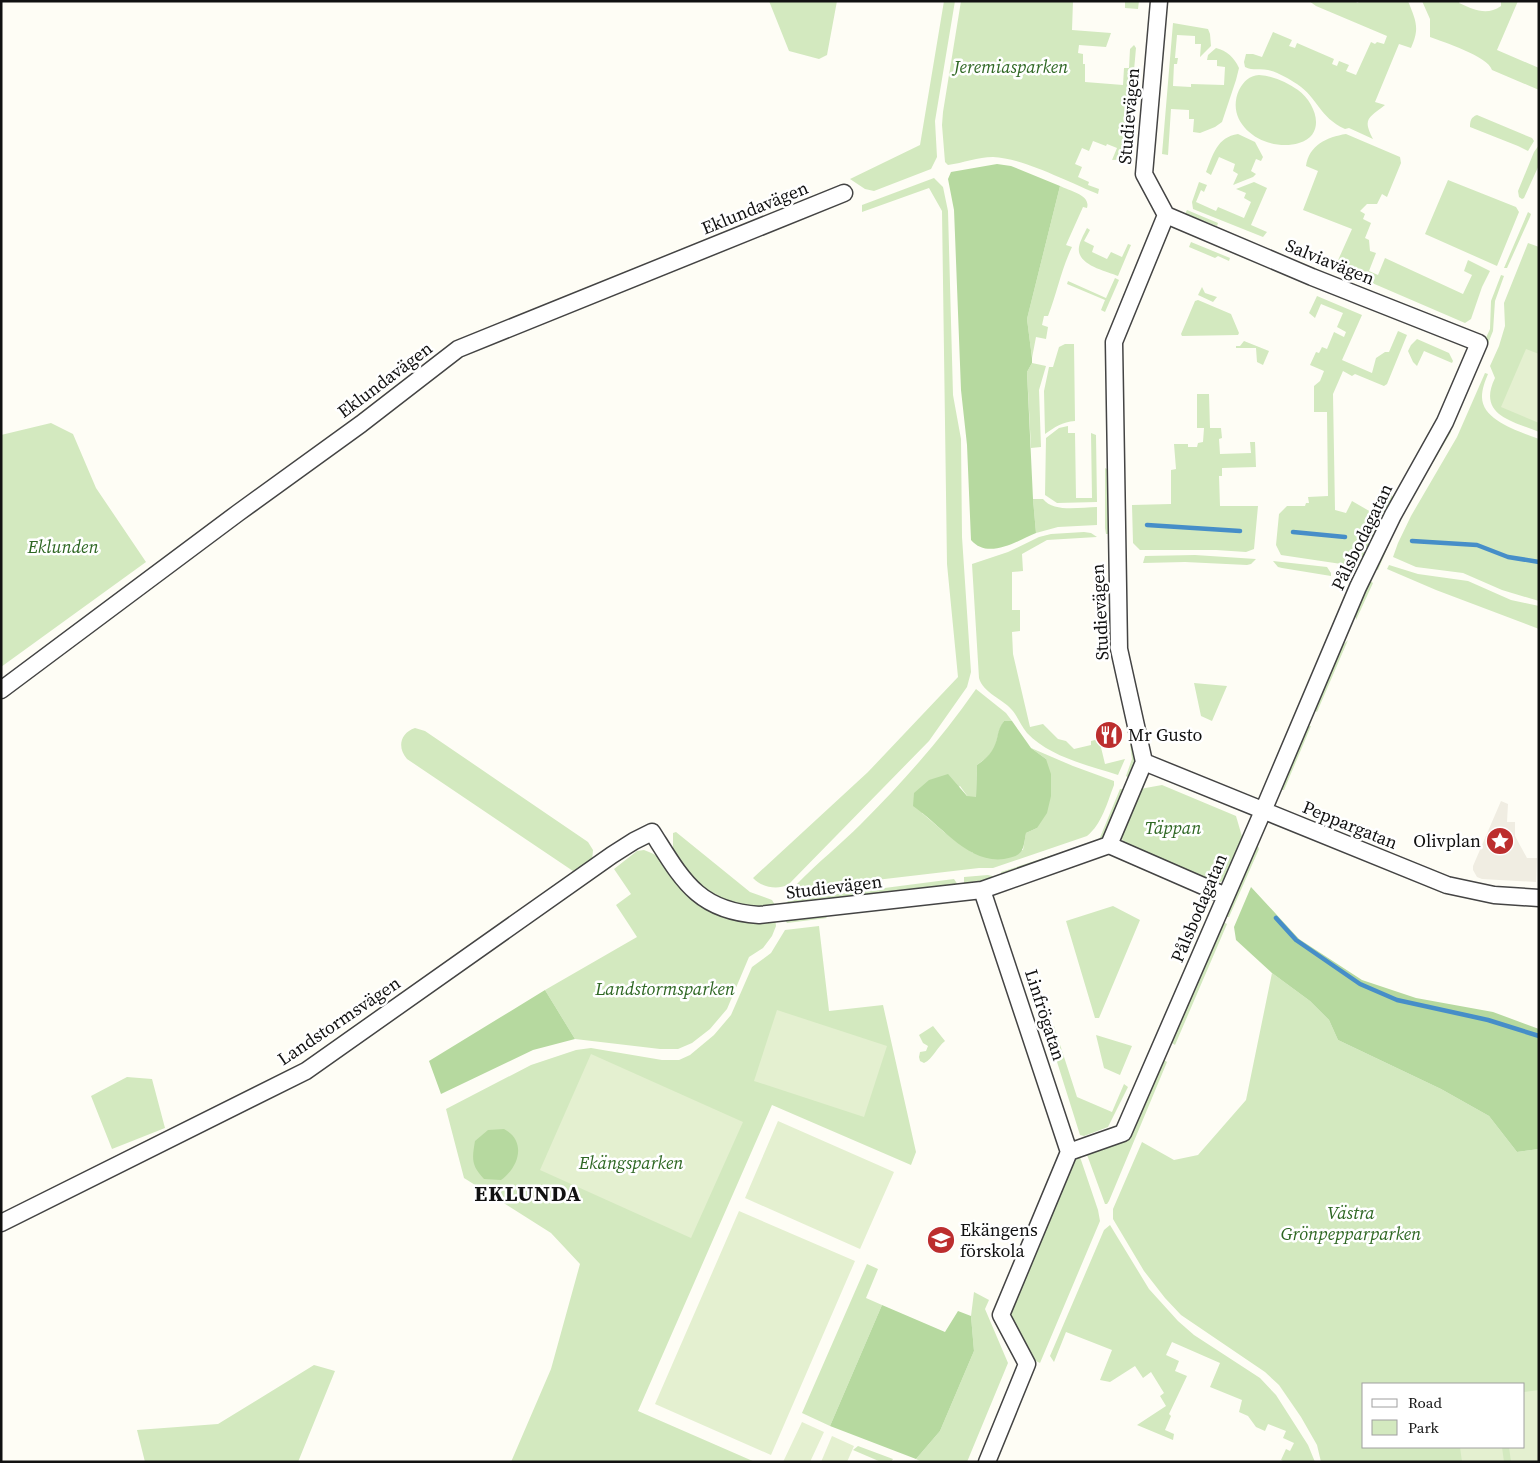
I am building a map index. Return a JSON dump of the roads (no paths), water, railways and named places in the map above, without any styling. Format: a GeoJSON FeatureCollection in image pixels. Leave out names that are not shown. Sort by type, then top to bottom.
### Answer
{"type":"FeatureCollection","features":[{"type":"Feature","properties":{"kind":"street","name":"Studievägen"},"geometry":{"type":"LineString","coordinates":[[1144,762],[1119,649],[1114,342],[1166,215],[1144,174],[1159,1]]}},
{"type":"Feature","properties":{"kind":"street","name":"Eklundavägen"},"geometry":{"type":"LineString","coordinates":[[1,690],[231,518],[361,424],[458,349],[844,193]]}},
{"type":"Feature","properties":{"kind":"street","name":"Salviavägen"},"geometry":{"type":"LineString","coordinates":[[1166,215],[1479,343]]}},
{"type":"Feature","properties":{"kind":"street","name":"Pålsbodagatan"},"geometry":{"type":"LineString","coordinates":[[1069,1152],[1123,1133],[1358,587],[1393,515],[1445,422],[1479,343]]}},
{"type":"Feature","properties":{"kind":"street"},"geometry":{"type":"LineString","coordinates":[[1226,896],[1109,845],[1144,762],[1263,811]]}},
{"type":"Feature","properties":{"kind":"street","name":"Peppargatan"},"geometry":{"type":"LineString","coordinates":[[1263,811],[1447,885],[1494,895],[1539,898]]}},
{"type":"Feature","properties":{"kind":"street","name":"Studievägen"},"geometry":{"type":"LineString","coordinates":[[652,832],[683,879],[694,891],[713,904],[728,911],[766,915],[982,890],[1109,845]]}},
{"type":"Feature","properties":{"kind":"street","name":"Landstormsvägen"},"geometry":{"type":"LineString","coordinates":[[1,1224],[306,1071],[619,850],[634,840],[652,832]]}},
{"type":"Feature","properties":{"kind":"street","name":"Linfrögatan"},"geometry":{"type":"LineString","coordinates":[[982,890],[1069,1152]]}},
{"type":"Feature","properties":{"kind":"street"},"geometry":{"type":"LineString","coordinates":[[986,1462],[1027,1364],[1001,1315],[1069,1152]]}},
{"type":"Feature","properties":{"kind":"waterway"},"geometry":{"type":"LineString","coordinates":[[1147,525],[1240,531]]}},
{"type":"Feature","properties":{"kind":"waterway"},"geometry":{"type":"LineString","coordinates":[[1293,532],[1345,537]]}},
{"type":"Feature","properties":{"kind":"waterway"},"geometry":{"type":"LineString","coordinates":[[1412,541],[1477,545],[1508,557],[1539,562]]}},
{"type":"Feature","properties":{"kind":"waterway"},"geometry":{"type":"LineString","coordinates":[[1276,918],[1296,940],[1360,984],[1397,1000],[1488,1020],[1539,1036]]}},
{"type":"Feature","properties":{"kind":"place","name":"Mr Gusto"},"geometry":{"type":"Point","coordinates":[1109,735]}},
{"type":"Feature","properties":{"kind":"place","name":"Olivplan"},"geometry":{"type":"Point","coordinates":[1500,841]}},
{"type":"Feature","properties":{"kind":"place","name":"Ekängens förskola"},"geometry":{"type":"Point","coordinates":[941,1240]}},
{"type":"Feature","properties":{"kind":"district","name":"EKLUNDA"},"geometry":{"type":"Point","coordinates":[528,1193]}},
{"type":"Feature","properties":{"kind":"park label","name":"Jeremiasparken"},"geometry":{"type":"Point","coordinates":[1011,67]}},
{"type":"Feature","properties":{"kind":"park label","name":"Eklunden"},"geometry":{"type":"Point","coordinates":[63,547]}},
{"type":"Feature","properties":{"kind":"park label","name":"Täppan"},"geometry":{"type":"Point","coordinates":[1173,828]}},
{"type":"Feature","properties":{"kind":"park label","name":"Landstormsparken"},"geometry":{"type":"Point","coordinates":[665,989]}},
{"type":"Feature","properties":{"kind":"park label","name":"Ekängsparken"},"geometry":{"type":"Point","coordinates":[631,1163]}},
{"type":"Feature","properties":{"kind":"park label","name":"Västra Grönpepparparken"},"geometry":{"type":"Point","coordinates":[1351,1223]}}]}
